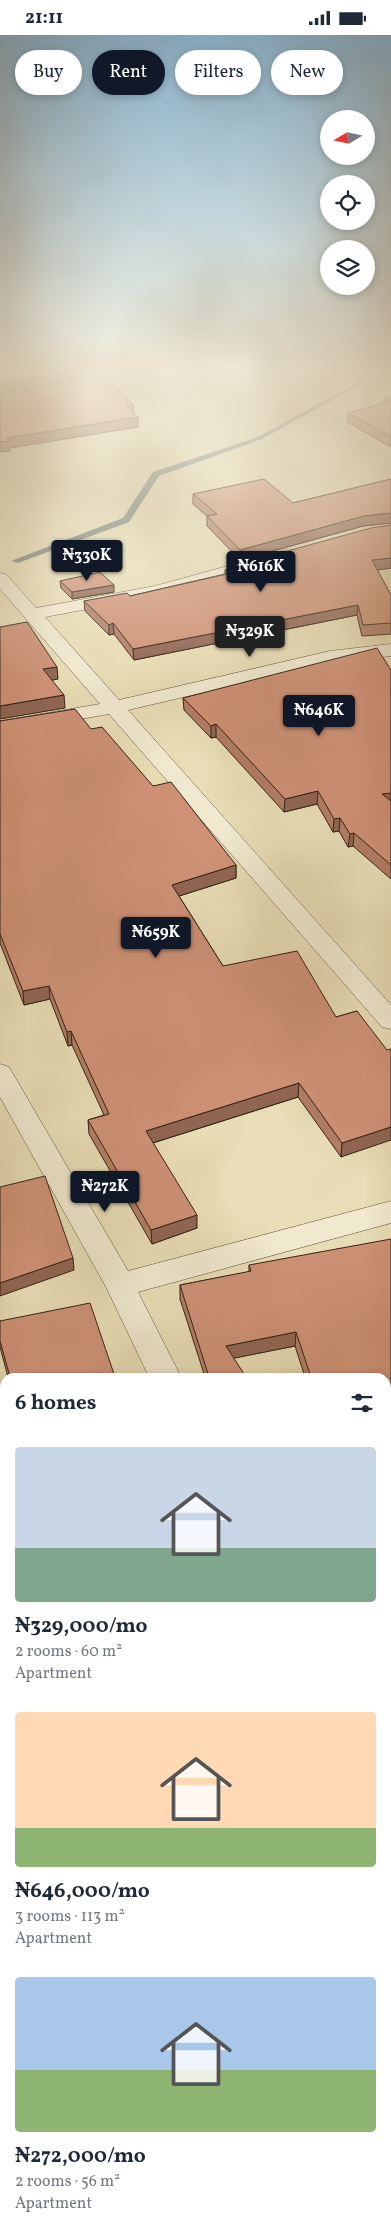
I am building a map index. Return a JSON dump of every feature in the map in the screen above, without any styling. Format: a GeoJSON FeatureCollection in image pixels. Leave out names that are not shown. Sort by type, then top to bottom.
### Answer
{"type":"FeatureCollection","features":[{"type":"Feature","properties":{"kind":"street"},"geometry":{"type":"LineString","coordinates":[[32,614],[157,591],[306,550]]}},
{"type":"Feature","properties":{"kind":"street"},"geometry":{"type":"LineString","coordinates":[[0,578],[116,707],[391,1021]]}},
{"type":"Feature","properties":{"kind":"street"},"geometry":{"type":"LineString","coordinates":[[0,727],[116,707],[330,657],[391,651]]}},
{"type":"Feature","properties":{"kind":"street"},"geometry":{"type":"LineString","coordinates":[[0,1073],[120,1285],[163,1373]]}},
{"type":"Feature","properties":{"kind":"street"},"geometry":{"type":"LineString","coordinates":[[120,1285],[391,1212]]}},
{"type":"Feature","properties":{"kind":"building"},"geometry":{"type":"Polygon","coordinates":[[[264,479],[293,503],[391,479],[391,513],[364,516],[240,550],[207,516],[217,514],[193,494],[264,479]]]}},
{"type":"Feature","properties":{"kind":"building"},"geometry":{"type":"Polygon","coordinates":[[[391,525],[391,558],[372,560],[391,595],[391,623],[363,625],[358,605],[133,649],[113,623],[109,625],[84,601],[127,593],[130,596],[227,574],[225,570],[256,566],[251,561],[371,528],[391,525]]]}},
{"type":"Feature","properties":{"kind":"building"},"geometry":{"type":"Polygon","coordinates":[[[100,572],[114,585],[72,592],[60,581],[100,572]]]}},
{"type":"Feature","properties":{"kind":"building"},"geometry":{"type":"Polygon","coordinates":[[[27,622],[57,667],[43,669],[64,695],[0,706],[0,627],[27,622]]]}},
{"type":"Feature","properties":{"kind":"building"},"geometry":{"type":"Polygon","coordinates":[[[377,648],[391,670],[391,793],[382,794],[391,801],[391,865],[354,833],[350,834],[340,818],[334,819],[318,791],[285,799],[216,724],[211,726],[183,698],[377,648]]]}},
{"type":"Feature","properties":{"kind":"building"},"geometry":{"type":"Polygon","coordinates":[[[75,709],[91,729],[102,727],[153,786],[171,782],[236,865],[172,885],[223,966],[297,951],[336,1017],[357,1011],[387,1050],[391,1049],[391,1127],[342,1143],[299,1083],[146,1131],[197,1215],[151,1230],[88,1120],[109,1114],[71,1031],[67,1032],[49,986],[23,991],[0,934],[0,721],[75,709]]]}},
{"type":"Feature","properties":{"kind":"building"},"geometry":{"type":"Polygon","coordinates":[[[45,1176],[73,1258],[0,1283],[0,1187],[45,1176]]]}},
{"type":"Feature","properties":{"kind":"building"},"geometry":{"type":"Polygon","coordinates":[[[391,1239],[391,1373],[310,1373],[296,1332],[226,1346],[243,1373],[208,1373],[180,1285],[251,1271],[249,1265],[391,1239]]]}},
{"type":"Feature","properties":{"kind":"building"},"geometry":{"type":"Polygon","coordinates":[[[90,1303],[114,1373],[9,1373],[0,1341],[0,1321],[90,1303]]]}},
{"type":"Feature","properties":{"kind":"waterway"},"geometry":{"type":"LineString","coordinates":[[15,561],[126,520],[155,475]]}}]}
